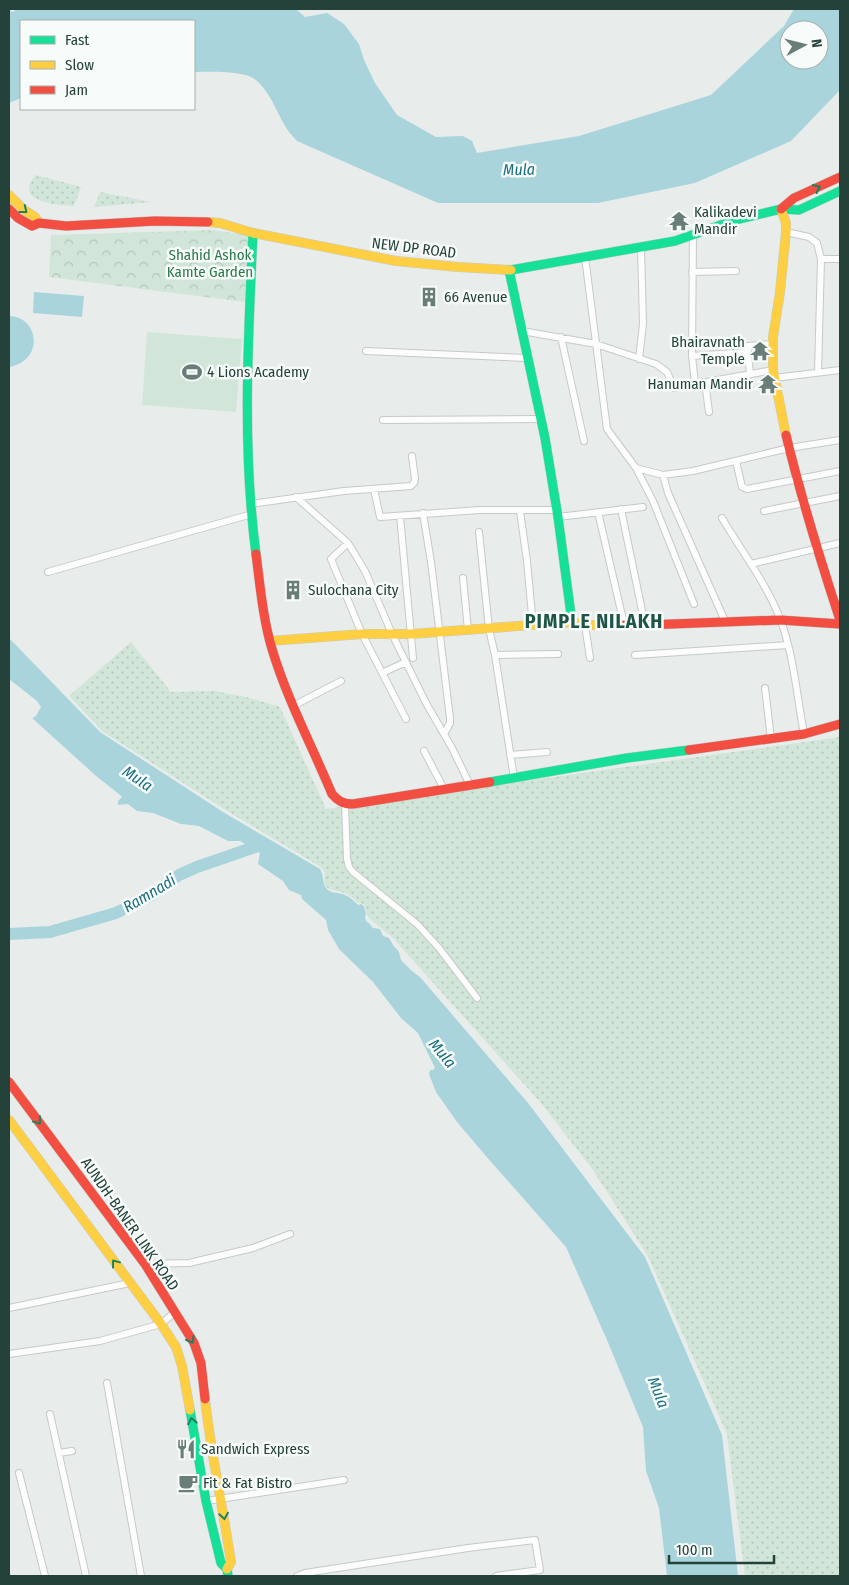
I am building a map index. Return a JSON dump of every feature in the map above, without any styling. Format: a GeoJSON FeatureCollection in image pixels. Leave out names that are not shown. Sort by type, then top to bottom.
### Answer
{"type":"FeatureCollection","features":[{"type":"Feature","properties":{"kind":"street","name":"NEW DP ROAD"},"geometry":{"type":"LineString","coordinates":[[781,209],[794,198],[840,177]]}},
{"type":"Feature","properties":{"kind":"street","name":"NEW DP ROAD"},"geometry":{"type":"LineString","coordinates":[[9,209],[32,226],[40,223],[66,226],[156,221],[220,223],[252,233],[396,261],[458,268],[510,270],[675,241],[735,220],[781,209],[799,210],[840,191]]}},
{"type":"Feature","properties":{"kind":"street"},"geometry":{"type":"LineString","coordinates":[[9,195],[40,223]]}},
{"type":"Feature","properties":{"kind":"street"},"geometry":{"type":"LineString","coordinates":[[781,209],[786,223],[786,232],[773,344],[773,374],[796,479],[840,620]]}},
{"type":"Feature","properties":{"kind":"street"},"geometry":{"type":"LineString","coordinates":[[786,232],[809,237],[818,243],[821,259],[818,372]]}},
{"type":"Feature","properties":{"kind":"street"},"geometry":{"type":"LineString","coordinates":[[252,233],[248,372],[250,504],[260,586],[270,641],[286,689],[332,794],[338,802],[353,804],[627,758],[804,734],[840,724]]}},
{"type":"Feature","properties":{"kind":"street"},"geometry":{"type":"LineString","coordinates":[[693,234],[692,356],[695,384]]}},
{"type":"Feature","properties":{"kind":"street"},"geometry":{"type":"LineString","coordinates":[[639,359],[643,324],[642,248]]}},
{"type":"Feature","properties":{"kind":"street"},"geometry":{"type":"LineString","coordinates":[[585,257],[607,429],[636,468],[653,501],[694,604]]}},
{"type":"Feature","properties":{"kind":"street"},"geometry":{"type":"LineString","coordinates":[[821,259],[840,258]]}},
{"type":"Feature","properties":{"kind":"street"},"geometry":{"type":"LineString","coordinates":[[510,270],[515,313],[522,331],[541,419],[558,514],[572,622]]}},
{"type":"Feature","properties":{"kind":"street"},"geometry":{"type":"LineString","coordinates":[[692,272],[736,271]]}},
{"type":"Feature","properties":{"kind":"street"},"geometry":{"type":"LineString","coordinates":[[522,331],[596,344],[656,364],[667,372],[674,388],[750,374],[840,370]]}},
{"type":"Feature","properties":{"kind":"street"},"geometry":{"type":"LineString","coordinates":[[561,337],[584,441]]}},
{"type":"Feature","properties":{"kind":"street"},"geometry":{"type":"LineString","coordinates":[[750,374],[748,346],[773,344]]}},
{"type":"Feature","properties":{"kind":"street"},"geometry":{"type":"LineString","coordinates":[[366,351],[527,358]]}},
{"type":"Feature","properties":{"kind":"street"},"geometry":{"type":"LineString","coordinates":[[692,356],[748,352]]}},
{"type":"Feature","properties":{"kind":"street"},"geometry":{"type":"LineString","coordinates":[[705,382],[708,412]]}},
{"type":"Feature","properties":{"kind":"street"},"geometry":{"type":"LineString","coordinates":[[383,420],[541,419]]}},
{"type":"Feature","properties":{"kind":"street"},"geometry":{"type":"LineString","coordinates":[[636,468],[663,475],[693,471],[789,448],[840,440]]}},
{"type":"Feature","properties":{"kind":"street"},"geometry":{"type":"LineString","coordinates":[[250,504],[344,491],[411,486],[414,479],[412,456]]}},
{"type":"Feature","properties":{"kind":"street"},"geometry":{"type":"LineString","coordinates":[[736,461],[744,489],[840,471]]}},
{"type":"Feature","properties":{"kind":"street"},"geometry":{"type":"LineString","coordinates":[[663,475],[668,493],[725,621]]}},
{"type":"Feature","properties":{"kind":"street"},"geometry":{"type":"LineString","coordinates":[[374,489],[380,517],[480,510],[558,514],[643,507]]}},
{"type":"Feature","properties":{"kind":"street"},"geometry":{"type":"LineString","coordinates":[[764,511],[840,496]]}},
{"type":"Feature","properties":{"kind":"street"},"geometry":{"type":"LineString","coordinates":[[296,497],[348,543],[365,571],[392,634],[426,704],[452,748],[470,785]]}},
{"type":"Feature","properties":{"kind":"street"},"geometry":{"type":"LineString","coordinates":[[621,509],[645,625]]}},
{"type":"Feature","properties":{"kind":"street"},"geometry":{"type":"LineString","coordinates":[[520,511],[533,626]]}},
{"type":"Feature","properties":{"kind":"street"},"geometry":{"type":"LineString","coordinates":[[598,512],[624,624]]}},
{"type":"Feature","properties":{"kind":"street"},"geometry":{"type":"LineString","coordinates":[[423,513],[431,562],[450,718],[444,734]]}},
{"type":"Feature","properties":{"kind":"street"},"geometry":{"type":"LineString","coordinates":[[48,572],[252,514]]}},
{"type":"Feature","properties":{"kind":"street"},"geometry":{"type":"LineString","coordinates":[[400,516],[413,658]]}},
{"type":"Feature","properties":{"kind":"street"},"geometry":{"type":"LineString","coordinates":[[722,518],[751,564],[780,620],[788,645],[804,734]]}},
{"type":"Feature","properties":{"kind":"street"},"geometry":{"type":"LineString","coordinates":[[480,532],[489,629],[495,655],[514,778]]}},
{"type":"Feature","properties":{"kind":"street"},"geometry":{"type":"LineString","coordinates":[[348,543],[331,559],[362,634],[406,719]]}},
{"type":"Feature","properties":{"kind":"street"},"geometry":{"type":"LineString","coordinates":[[751,564],[840,543]]}},
{"type":"Feature","properties":{"kind":"street"},"geometry":{"type":"LineString","coordinates":[[463,578],[468,630]]}},
{"type":"Feature","properties":{"kind":"street"},"geometry":{"type":"LineString","coordinates":[[270,641],[362,634],[411,634],[572,622],[585,625],[645,625],[780,620],[840,624]]}},
{"type":"Feature","properties":{"kind":"street"},"geometry":{"type":"LineString","coordinates":[[585,625],[590,658]]}},
{"type":"Feature","properties":{"kind":"street"},"geometry":{"type":"LineString","coordinates":[[635,655],[788,645]]}},
{"type":"Feature","properties":{"kind":"street"},"geometry":{"type":"LineString","coordinates":[[495,655],[558,654]]}},
{"type":"Feature","properties":{"kind":"street"},"geometry":{"type":"LineString","coordinates":[[382,673],[406,662]]}},
{"type":"Feature","properties":{"kind":"street"},"geometry":{"type":"LineString","coordinates":[[293,706],[341,681]]}},
{"type":"Feature","properties":{"kind":"street"},"geometry":{"type":"LineString","coordinates":[[765,688],[771,739]]}},
{"type":"Feature","properties":{"kind":"street"},"geometry":{"type":"LineString","coordinates":[[424,751],[444,789]]}},
{"type":"Feature","properties":{"kind":"street"},"geometry":{"type":"LineString","coordinates":[[510,755],[547,752]]}},
{"type":"Feature","properties":{"kind":"street"},"geometry":{"type":"LineString","coordinates":[[344,804],[349,867],[417,924],[439,948],[477,998]]}},
{"type":"Feature","properties":{"kind":"street","name":"AUNDH-BANER LINK ROAD"},"geometry":{"type":"LineString","coordinates":[[10,1086],[145,1264],[194,1342],[201,1363],[209,1440],[221,1498],[231,1562],[228,1573]]}},
{"type":"Feature","properties":{"kind":"street","name":"AUNDH-BANER LINK ROAD"},"geometry":{"type":"LineString","coordinates":[[9,1120],[161,1324],[176,1347],[182,1366],[206,1501],[221,1563],[228,1573]]}},
{"type":"Feature","properties":{"kind":"street"},"geometry":{"type":"LineString","coordinates":[[145,1264],[189,1263],[253,1248],[290,1234]]}},
{"type":"Feature","properties":{"kind":"street"},"geometry":{"type":"LineString","coordinates":[[9,1308],[130,1283]]}},
{"type":"Feature","properties":{"kind":"street"},"geometry":{"type":"LineString","coordinates":[[9,1354],[100,1340],[161,1324],[175,1312]]}},
{"type":"Feature","properties":{"kind":"street"},"geometry":{"type":"LineString","coordinates":[[107,1383],[142,1576]]}},
{"type":"Feature","properties":{"kind":"street"},"geometry":{"type":"LineString","coordinates":[[50,1414],[86,1576]]}},
{"type":"Feature","properties":{"kind":"street"},"geometry":{"type":"LineString","coordinates":[[59,1454],[72,1451]]}},
{"type":"Feature","properties":{"kind":"street"},"geometry":{"type":"LineString","coordinates":[[19,1473],[45,1576]]}},
{"type":"Feature","properties":{"kind":"street"},"geometry":{"type":"LineString","coordinates":[[206,1501],[344,1480]]}},
{"type":"Feature","properties":{"kind":"street"},"geometry":{"type":"LineString","coordinates":[[297,1576],[468,1548],[535,1540],[540,1570],[496,1576]]}},
{"type":"Feature","properties":{"kind":"green space"},"geometry":{"type":"Polygon","coordinates":[[[36,175],[81,187],[74,206],[48,203],[33,196],[29,191],[30,184],[36,175]]]}},
{"type":"Feature","properties":{"kind":"green space"},"geometry":{"type":"Polygon","coordinates":[[[100,192],[151,202],[94,207],[100,192]]]}},
{"type":"Feature","properties":{"kind":"green space","name":"Shahid Ashok Kamte Garden"},"geometry":{"type":"Polygon","coordinates":[[[211,230],[248,235],[245,302],[49,277],[51,235],[211,230]]]}},
{"type":"Feature","properties":{"kind":"green space","name":"4 Lions Academy"},"geometry":{"type":"Polygon","coordinates":[[[147,332],[242,339],[236,412],[142,405],[147,332]]]}},
{"type":"Feature","properties":{"kind":"green space"},"geometry":{"type":"Polygon","coordinates":[[[131,642],[171,692],[214,691],[246,697],[280,707],[326,809],[840,737],[840,1576],[745,1576],[727,1434],[648,1256],[593,1170],[541,1103],[392,937],[370,919],[365,905],[358,903],[346,894],[327,887],[324,879],[325,873],[321,867],[224,809],[102,731],[69,696],[131,642]]]}},
{"type":"Feature","properties":{"kind":"water","name":"Mula"},"geometry":{"type":"Polygon","coordinates":[[[15,9],[296,9],[305,17],[327,13],[344,24],[359,44],[375,83],[397,115],[436,137],[463,136],[472,141],[477,153],[579,136],[711,95],[779,31],[779,70],[829,70],[829,20],[788,20],[794,9],[840,9],[840,90],[791,141],[695,183],[598,203],[438,203],[297,141],[287,128],[266,91],[256,80],[226,72],[195,72],[195,20],[20,20],[20,98],[9,103],[9,11],[14,12],[15,9]]]}},
{"type":"Feature","properties":{"kind":"water"},"geometry":{"type":"Polygon","coordinates":[[[34,292],[84,296],[82,317],[33,313],[34,292]]]}},
{"type":"Feature","properties":{"kind":"water"},"geometry":{"type":"Polygon","coordinates":[[[9,316],[19,318],[27,324],[32,331],[34,340],[33,348],[28,357],[20,363],[9,367],[9,316]]]}},
{"type":"Feature","properties":{"kind":"water","name":"Mula"},"geometry":{"type":"Polygon","coordinates":[[[9,638],[100,732],[223,812],[320,869],[328,890],[345,895],[358,905],[364,906],[367,922],[373,928],[380,929],[383,936],[389,938],[399,952],[401,960],[420,977],[528,1103],[645,1257],[722,1435],[738,1576],[667,1576],[659,1508],[646,1471],[643,1427],[566,1247],[457,1122],[436,1092],[429,1074],[430,1070],[435,1068],[418,1033],[401,1018],[373,982],[339,949],[328,930],[326,920],[302,899],[301,895],[289,890],[283,881],[258,864],[260,853],[240,841],[228,841],[199,826],[181,824],[153,813],[137,811],[128,804],[118,805],[118,801],[122,797],[32,718],[36,716],[41,707],[37,701],[9,679],[9,638]]]}},
{"type":"Feature","properties":{"kind":"waterway","name":"Ramnadi"},"geometry":{"type":"LineString","coordinates":[[9,934],[50,932],[116,913],[150,896],[179,875],[258,846]]}},
{"type":"Feature","properties":{"kind":"traffic: fast"},"geometry":{"type":"LineString","coordinates":[[511,270],[675,241],[735,220],[781,209],[799,210],[840,191]]}},
{"type":"Feature","properties":{"kind":"traffic: fast"},"geometry":{"type":"LineString","coordinates":[[253,233],[247,394],[249,474],[256,554]]}},
{"type":"Feature","properties":{"kind":"traffic: fast"},"geometry":{"type":"LineString","coordinates":[[509,270],[545,438],[572,622]]}},
{"type":"Feature","properties":{"kind":"traffic: fast"},"geometry":{"type":"LineString","coordinates":[[490,782],[627,758],[689,750]]}},
{"type":"Feature","properties":{"kind":"traffic: fast"},"geometry":{"type":"LineString","coordinates":[[190,1410],[206,1501],[221,1563],[227,1569],[228,1576]]}},
{"type":"Feature","properties":{"kind":"traffic: slow"},"geometry":{"type":"LineString","coordinates":[[9,195],[24,210],[35,217],[39,223]]}},
{"type":"Feature","properties":{"kind":"traffic: slow"},"geometry":{"type":"LineString","coordinates":[[781,209],[786,223],[786,232],[773,337],[773,370],[786,435]]}},
{"type":"Feature","properties":{"kind":"traffic: slow"},"geometry":{"type":"LineString","coordinates":[[208,222],[220,223],[253,233],[396,261],[511,270]]}},
{"type":"Feature","properties":{"kind":"traffic: slow"},"geometry":{"type":"LineString","coordinates":[[270,641],[362,634],[411,634],[572,622],[585,625],[602,625]]}},
{"type":"Feature","properties":{"kind":"traffic: slow"},"geometry":{"type":"LineString","coordinates":[[9,1120],[161,1324],[176,1347],[182,1366],[190,1410]]}},
{"type":"Feature","properties":{"kind":"traffic: slow"},"geometry":{"type":"LineString","coordinates":[[205,1399],[210,1440],[231,1562],[227,1569]]}},
{"type":"Feature","properties":{"kind":"traffic: jam"},"geometry":{"type":"LineString","coordinates":[[781,209],[794,198],[840,177]]}},
{"type":"Feature","properties":{"kind":"traffic: jam"},"geometry":{"type":"LineString","coordinates":[[9,209],[18,218],[32,226],[39,223],[66,226],[155,221],[208,222]]}},
{"type":"Feature","properties":{"kind":"traffic: jam"},"geometry":{"type":"LineString","coordinates":[[786,435],[811,528],[840,620]]}},
{"type":"Feature","properties":{"kind":"traffic: jam"},"geometry":{"type":"LineString","coordinates":[[256,554],[264,614],[278,668],[292,704],[334,796],[344,803],[353,804],[490,782]]}},
{"type":"Feature","properties":{"kind":"traffic: jam"},"geometry":{"type":"LineString","coordinates":[[602,625],[780,620],[840,624]]}},
{"type":"Feature","properties":{"kind":"traffic: jam"},"geometry":{"type":"LineString","coordinates":[[689,750],[804,734],[840,724]]}},
{"type":"Feature","properties":{"kind":"traffic: jam"},"geometry":{"type":"LineString","coordinates":[[9,1082],[145,1264],[194,1343],[201,1363],[205,1399]]}},
{"type":"Feature","properties":{"kind":"place","name":"Kalikadevi Mandir"},"geometry":{"type":"Point","coordinates":[679,221]}},
{"type":"Feature","properties":{"kind":"place","name":"66 Avenue"},"geometry":{"type":"Point","coordinates":[429,297]}},
{"type":"Feature","properties":{"kind":"place","name":"Bhairavnath Temple"},"geometry":{"type":"Point","coordinates":[760,351]}},
{"type":"Feature","properties":{"kind":"place","name":"4 Lions Academy"},"geometry":{"type":"Point","coordinates":[192,372]}},
{"type":"Feature","properties":{"kind":"place","name":"Hanuman Mandir"},"geometry":{"type":"Point","coordinates":[768,384]}},
{"type":"Feature","properties":{"kind":"place","name":"Sulochana City"},"geometry":{"type":"Point","coordinates":[293,590]}},
{"type":"Feature","properties":{"kind":"place","name":"Sandwich Express"},"geometry":{"type":"Point","coordinates":[186,1449]}},
{"type":"Feature","properties":{"kind":"place","name":"Fit & Fat Bistro"},"geometry":{"type":"Point","coordinates":[188,1483]}},
{"type":"Feature","properties":{"kind":"district","name":"PIMPLE NILAKH"},"geometry":{"type":"Point","coordinates":[594,621]}}]}
